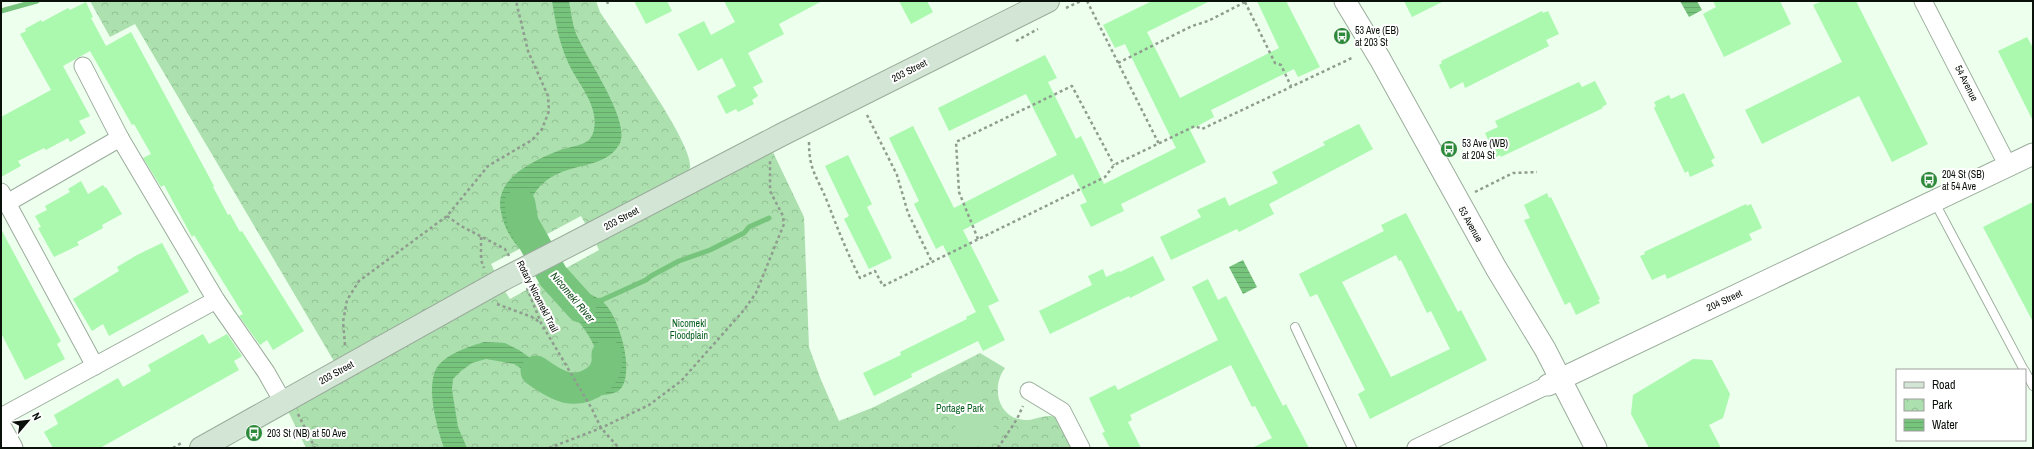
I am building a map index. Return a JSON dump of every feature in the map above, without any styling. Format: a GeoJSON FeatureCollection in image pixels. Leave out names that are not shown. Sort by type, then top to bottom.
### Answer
{"type":"FeatureCollection","features":[{"type":"Feature","properties":{"kind":"main road","name":"203 Street"},"geometry":{"type":"LineString","coordinates":[[201,448],[290,405],[493,284],[764,143],[1048,1]]}},
{"type":"Feature","properties":{"kind":"street","name":"53 Avenue"},"geometry":{"type":"LineString","coordinates":[[1345,1],[1380,59],[1496,268],[1545,350],[1554,382],[1582,448]]}},
{"type":"Feature","properties":{"kind":"street","name":"54 Avenue"},"geometry":{"type":"LineString","coordinates":[[1924,1],[2008,166]]}},
{"type":"Feature","properties":{"kind":"street"},"geometry":{"type":"LineString","coordinates":[[83,66],[120,138],[216,300],[290,405]]}},
{"type":"Feature","properties":{"kind":"street"},"geometry":{"type":"LineString","coordinates":[[95,366],[4,197],[120,138]]}},
{"type":"Feature","properties":{"kind":"street","name":"204 Street"},"geometry":{"type":"LineString","coordinates":[[1416,448],[2033,154]]}},
{"type":"Feature","properties":{"kind":"street","name":"53 Avenue"},"geometry":{"type":"LineString","coordinates":[[1496,268],[1534,359],[1554,382],[1596,448]]}},
{"type":"Feature","properties":{"kind":"street"},"geometry":{"type":"LineString","coordinates":[[1,417],[216,300]]}},
{"type":"Feature","properties":{"kind":"street"},"geometry":{"type":"LineString","coordinates":[[1029,391],[1062,411],[1081,448]]}},
{"type":"Feature","properties":{"kind":"street"},"geometry":{"type":"LineString","coordinates":[[1,428],[12,448]]}},
{"type":"Feature","properties":{"kind":"lane"},"geometry":{"type":"LineString","coordinates":[[1934,201],[2024,369]]}},
{"type":"Feature","properties":{"kind":"lane"},"geometry":{"type":"LineString","coordinates":[[1295,327],[1352,448]]}},
{"type":"Feature","properties":{"kind":"lane"},"geometry":{"type":"LineString","coordinates":[[2026,373],[2033,386]]}},
{"type":"Feature","properties":{"kind":"path"},"geometry":{"type":"LineString","coordinates":[[346,351],[343,322],[347,300],[358,281],[447,216],[488,166],[532,140],[542,129],[547,120],[549,111],[548,96],[528,51],[516,1]]}},
{"type":"Feature","properties":{"kind":"path"},"geometry":{"type":"LineString","coordinates":[[1087,1],[1159,144]]}},
{"type":"Feature","properties":{"kind":"path"},"geometry":{"type":"LineString","coordinates":[[1118,63],[1192,26],[1208,21],[1246,2],[1275,63],[1281,65],[1291,86]]}},
{"type":"Feature","properties":{"kind":"path"},"geometry":{"type":"LineString","coordinates":[[810,138],[809,156],[812,172],[825,196],[845,250],[860,278],[875,271],[883,286],[1105,177],[1114,165],[1195,126],[1202,128],[1354,57]]}},
{"type":"Feature","properties":{"kind":"path"},"geometry":{"type":"LineString","coordinates":[[978,239],[960,192],[956,142],[1072,86],[1114,165]]}},
{"type":"Feature","properties":{"kind":"path"},"geometry":{"type":"LineString","coordinates":[[867,115],[897,175],[908,213],[932,262]]}},
{"type":"Feature","properties":{"kind":"path"},"geometry":{"type":"LineString","coordinates":[[548,448],[601,428],[649,405],[681,381],[744,310],[756,293],[784,224],[783,216],[770,191],[770,158],[764,143]]}},
{"type":"Feature","properties":{"kind":"path"},"geometry":{"type":"LineString","coordinates":[[1472,193],[1513,173],[1537,172]]}},
{"type":"Feature","properties":{"kind":"path","name":"Rotary Nicomekl Trail"},"geometry":{"type":"LineString","coordinates":[[447,216],[481,237],[505,249],[513,263]]}},
{"type":"Feature","properties":{"kind":"path"},"geometry":{"type":"LineString","coordinates":[[481,237],[481,260],[493,284],[500,306],[532,317],[541,323]]}},
{"type":"Feature","properties":{"kind":"path","name":"Rotary Nicomekl Trail"},"geometry":{"type":"LineString","coordinates":[[524,284],[532,298],[541,323],[592,409],[601,428]]}},
{"type":"Feature","properties":{"kind":"path"},"geometry":{"type":"LineString","coordinates":[[998,448],[1017,419],[1029,391]]}},
{"type":"Feature","properties":{"kind":"path"},"geometry":{"type":"LineString","coordinates":[[290,405],[315,448]]}},
{"type":"Feature","properties":{"kind":"path"},"geometry":{"type":"LineString","coordinates":[[601,428],[619,448]]}},
{"type":"Feature","properties":{"kind":"green space"},"geometry":{"type":"Polygon","coordinates":[[[90,1],[596,1],[600,12],[668,115],[688,156],[690,168],[685,175],[586,225],[581,216],[491,264],[496,274],[335,363],[135,24],[110,37],[90,1]]]}},
{"type":"Feature","properties":{"kind":"green space","name":"Nicomekl Floodplain"},"geometry":{"type":"Polygon","coordinates":[[[771,148],[804,217],[809,347],[821,380],[839,421],[874,407],[980,353],[1005,368],[998,383],[998,392],[1002,407],[1008,414],[1015,418],[1024,420],[1044,416],[1053,416],[1057,418],[1073,448],[306,448],[287,409],[504,290],[510,299],[599,250],[595,241],[771,148]]]}},
{"type":"Feature","properties":{"kind":"green space","name":"Portage Park"},"geometry":{"type":"Polygon","coordinates":[[[975,384],[998,437],[973,448],[965,448],[943,398],[975,384]]]}},
{"type":"Feature","properties":{"kind":"water"},"geometry":{"type":"Polygon","coordinates":[[[552,1],[569,1],[575,31],[614,105],[619,121],[621,135],[619,145],[612,154],[602,160],[557,174],[546,181],[536,191],[530,203],[530,215],[540,238],[520,249],[508,232],[501,212],[500,200],[510,179],[519,171],[541,158],[586,142],[591,138],[594,130],[595,120],[593,111],[586,93],[564,53],[552,1]]]}},
{"type":"Feature","properties":{"kind":"water"},"geometry":{"type":"Polygon","coordinates":[[[1680,1],[1697,1],[1702,10],[1689,17],[1680,1]]]}},
{"type":"Feature","properties":{"kind":"water"},"geometry":{"type":"Polygon","coordinates":[[[1243,260],[1257,287],[1243,294],[1229,267],[1243,260]]]}},
{"type":"Feature","properties":{"kind":"water"},"geometry":{"type":"Polygon","coordinates":[[[563,270],[578,287],[603,302],[615,320],[620,332],[626,357],[625,379],[622,387],[616,392],[591,396],[580,378],[593,370],[597,359],[594,345],[574,315],[543,281],[563,270]]]}},
{"type":"Feature","properties":{"kind":"water"},"geometry":{"type":"Polygon","coordinates":[[[484,342],[505,343],[519,350],[556,376],[570,380],[580,397],[554,390],[514,364],[486,359],[472,363],[453,379],[452,390],[458,427],[467,448],[444,448],[438,430],[432,398],[433,377],[436,369],[451,355],[484,342]]]}},
{"type":"Feature","properties":{"kind":"building"},"geometry":{"type":"Polygon","coordinates":[[[634,1],[667,1],[672,11],[646,24],[634,1]]]}},
{"type":"Feature","properties":{"kind":"building"},"geometry":{"type":"Polygon","coordinates":[[[724,1],[822,1],[779,24],[784,34],[748,53],[763,82],[753,87],[758,96],[752,100],[754,104],[738,112],[736,109],[726,114],[717,96],[736,86],[722,58],[698,71],[678,34],[704,21],[711,35],[735,22],[724,1]]]}},
{"type":"Feature","properties":{"kind":"building"},"geometry":{"type":"Polygon","coordinates":[[[899,1],[927,1],[933,12],[911,24],[899,1]]]}},
{"type":"Feature","properties":{"kind":"building"},"geometry":{"type":"Polygon","coordinates":[[[1152,1],[1210,1],[1147,32],[1180,98],[1279,48],[1257,1],[1286,1],[1320,67],[1298,77],[1294,69],[1211,110],[1214,117],[1190,130],[1206,162],[1121,204],[1124,211],[1091,227],[1080,205],[1087,202],[1073,174],[963,230],[999,301],[988,306],[1005,340],[983,351],[978,341],[911,374],[912,377],[874,396],[863,373],[901,355],[900,352],[967,319],[966,317],[976,312],[943,245],[936,249],[914,204],[919,201],[889,138],[913,126],[954,208],[1057,155],[1026,94],[949,131],[938,108],[1045,55],[1057,78],[1048,82],[1076,139],[1081,136],[1104,184],[1176,148],[1125,44],[1115,48],[1103,25],[1152,1]]]}},
{"type":"Feature","properties":{"kind":"building"},"geometry":{"type":"Polygon","coordinates":[[[1404,1],[1444,1],[1412,17],[1404,1]]]}},
{"type":"Feature","properties":{"kind":"building"},"geometry":{"type":"Polygon","coordinates":[[[1713,1],[1780,1],[1791,24],[1724,57],[1703,14],[1716,7],[1713,1]]]}},
{"type":"Feature","properties":{"kind":"building"},"geometry":{"type":"Polygon","coordinates":[[[1822,1],[1856,1],[1928,144],[1892,162],[1859,96],[1762,144],[1745,110],[1842,62],[1813,5],[1822,1]]]}},
{"type":"Feature","properties":{"kind":"building"},"geometry":{"type":"Polygon","coordinates":[[[86,2],[93,17],[91,18],[106,46],[131,32],[214,186],[213,187],[228,215],[230,214],[240,232],[242,231],[304,331],[273,350],[267,340],[260,345],[239,316],[243,314],[194,235],[192,237],[164,185],[161,187],[143,158],[151,154],[134,124],[132,125],[90,51],[63,66],[90,116],[79,121],[86,133],[70,142],[68,138],[46,150],[44,148],[18,161],[21,166],[1,177],[1,117],[51,90],[20,34],[26,31],[25,29],[41,20],[42,22],[68,8],[70,10],[86,2]]]}},
{"type":"Feature","properties":{"kind":"building"},"geometry":{"type":"Polygon","coordinates":[[[1542,11],[1543,13],[1548,11],[1559,34],[1546,40],[1549,46],[1465,88],[1463,82],[1450,89],[1439,65],[1442,63],[1441,61],[1542,11]]]}},
{"type":"Feature","properties":{"kind":"building"},"geometry":{"type":"Polygon","coordinates":[[[2027,37],[2033,48],[2033,121],[1998,51],[2027,37]]]}},
{"type":"Feature","properties":{"kind":"building"},"geometry":{"type":"Polygon","coordinates":[[[1595,81],[1607,104],[1602,107],[1603,108],[1501,157],[1500,155],[1496,157],[1485,133],[1498,127],[1495,121],[1579,82],[1582,87],[1595,81]]]}},
{"type":"Feature","properties":{"kind":"building"},"geometry":{"type":"Polygon","coordinates":[[[1684,93],[1715,158],[1711,160],[1714,166],[1690,177],[1688,171],[1685,173],[1654,108],[1656,106],[1654,102],[1669,95],[1671,99],[1684,93]]]}},
{"type":"Feature","properties":{"kind":"building"},"geometry":{"type":"Polygon","coordinates":[[[1359,124],[1373,149],[1269,204],[1274,214],[1239,232],[1237,229],[1171,260],[1160,237],[1201,217],[1197,210],[1225,197],[1229,206],[1278,183],[1272,172],[1325,145],[1323,142],[1359,124]]]}},
{"type":"Feature","properties":{"kind":"building"},"geometry":{"type":"Polygon","coordinates":[[[848,155],[872,204],[867,207],[892,258],[869,269],[844,219],[849,216],[825,166],[848,155]]]}},
{"type":"Feature","properties":{"kind":"building"},"geometry":{"type":"Polygon","coordinates":[[[81,181],[88,194],[103,185],[105,188],[106,187],[122,214],[102,225],[103,228],[77,242],[79,245],[54,257],[38,228],[41,227],[35,216],[47,210],[45,206],[70,192],[68,189],[81,181]]]}},
{"type":"Feature","properties":{"kind":"building"},"geometry":{"type":"Polygon","coordinates":[[[1547,193],[1549,198],[1551,197],[1600,299],[1598,300],[1600,303],[1576,315],[1570,302],[1565,305],[1524,220],[1530,218],[1524,205],[1547,193]]]}},
{"type":"Feature","properties":{"kind":"building"},"geometry":{"type":"Polygon","coordinates":[[[2033,202],[2033,322],[1983,227],[2033,202]]]}},
{"type":"Feature","properties":{"kind":"building"},"geometry":{"type":"Polygon","coordinates":[[[1746,204],[1747,206],[1751,204],[1762,228],[1749,234],[1752,240],[1667,279],[1665,274],[1652,280],[1640,256],[1645,254],[1644,252],[1746,204]]]}},
{"type":"Feature","properties":{"kind":"building"},"geometry":{"type":"Polygon","coordinates":[[[1406,213],[1458,312],[1461,310],[1487,360],[1370,419],[1358,394],[1365,390],[1317,294],[1310,297],[1299,274],[1384,231],[1381,225],[1406,213]],[[1396,255],[1342,282],[1391,377],[1450,349],[1431,311],[1427,313],[1401,260],[1399,261],[1396,255]]]}},
{"type":"Feature","properties":{"kind":"building"},"geometry":{"type":"Polygon","coordinates":[[[1,229],[61,341],[57,344],[65,359],[25,380],[1,333],[1,229]]]}},
{"type":"Feature","properties":{"kind":"building"},"geometry":{"type":"Polygon","coordinates":[[[162,243],[189,292],[109,336],[103,324],[92,331],[73,299],[119,271],[117,267],[162,243]]]}},
{"type":"Feature","properties":{"kind":"building"},"geometry":{"type":"Polygon","coordinates":[[[1153,256],[1165,280],[1130,298],[1129,296],[1050,334],[1039,311],[1092,285],[1088,276],[1103,269],[1106,277],[1153,256]]]}},
{"type":"Feature","properties":{"kind":"building"},"geometry":{"type":"Polygon","coordinates":[[[1208,279],[1218,300],[1226,296],[1283,406],[1286,404],[1309,448],[1252,448],[1272,438],[1255,406],[1252,407],[1231,365],[1130,415],[1132,420],[1128,422],[1141,448],[1110,448],[1102,433],[1105,432],[1089,398],[1115,385],[1118,390],[1218,340],[1192,287],[1208,279]]]}},
{"type":"Feature","properties":{"kind":"building"},"geometry":{"type":"Polygon","coordinates":[[[203,334],[209,344],[227,334],[242,356],[234,361],[239,370],[100,448],[53,448],[44,432],[58,424],[54,415],[118,378],[123,387],[151,371],[148,365],[203,334]]]}},
{"type":"Feature","properties":{"kind":"building"},"geometry":{"type":"Polygon","coordinates":[[[1693,359],[1712,360],[1730,394],[1723,418],[1709,425],[1721,448],[1649,448],[1631,414],[1633,395],[1693,359]]]}},
{"type":"Feature","properties":{"kind":"waterway"},"geometry":{"type":"LineString","coordinates":[[1,11],[37,1]]}},
{"type":"Feature","properties":{"kind":"waterway","name":"Nicomekl River"},"geometry":{"type":"LineString","coordinates":[[520,204],[523,223],[553,276],[581,307]]}},
{"type":"Feature","properties":{"kind":"waterway"},"geometry":{"type":"LineString","coordinates":[[595,301],[602,300],[646,280],[679,261],[710,250],[744,233],[749,227],[769,218]]}},
{"type":"Feature","properties":{"kind":"waterway","name":"Nicomekl River"},"geometry":{"type":"LineString","coordinates":[[536,371],[559,385],[574,388],[582,387],[598,379],[602,374],[607,362],[607,355]]}},
{"type":"Feature","properties":{"kind":"place","name":"53 Ave (EB) at 203 St"},"geometry":{"type":"Point","coordinates":[1342,36]}},
{"type":"Feature","properties":{"kind":"place","name":"53 Ave (WB) at 204 St"},"geometry":{"type":"Point","coordinates":[1449,149]}},
{"type":"Feature","properties":{"kind":"place","name":"204 St (SB) at 54 Ave"},"geometry":{"type":"Point","coordinates":[1929,180]}},
{"type":"Feature","properties":{"kind":"place","name":"203 St (NB) at 50 Ave"},"geometry":{"type":"Point","coordinates":[254,433]}}]}
